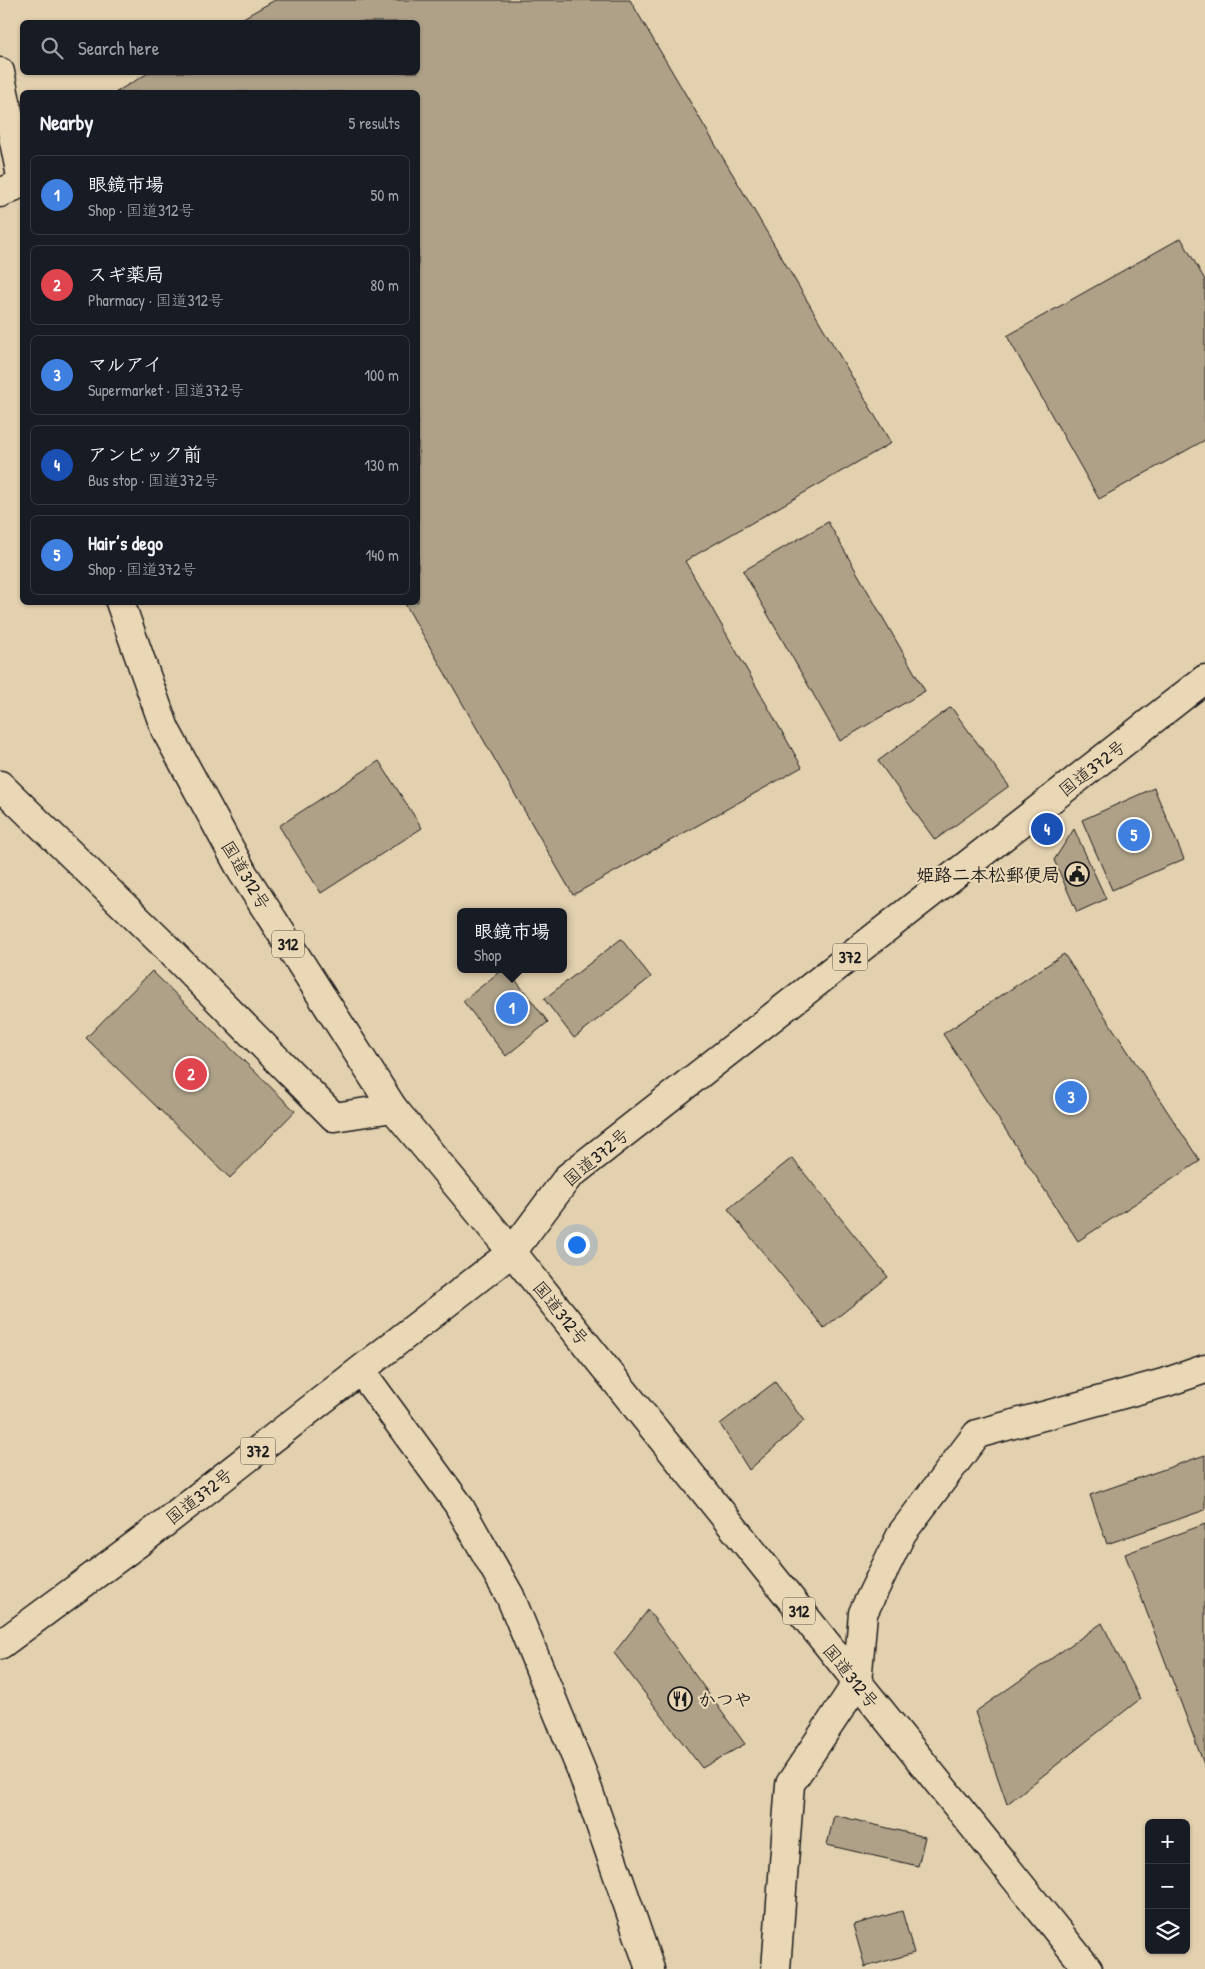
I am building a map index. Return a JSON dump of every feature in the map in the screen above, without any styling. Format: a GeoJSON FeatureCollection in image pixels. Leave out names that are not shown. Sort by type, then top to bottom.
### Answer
{"type":"FeatureCollection","features":[{"type":"Feature","properties":{"kind":"main road"},"geometry":{"type":"LineString","coordinates":[[0,72],[20,172]]}},
{"type":"Feature","properties":{"kind":"main road"},"geometry":{"type":"LineString","coordinates":[[0,193],[20,183]]}},
{"type":"Feature","properties":{"kind":"main road","name":"国道312号"},"geometry":{"type":"LineString","coordinates":[[121,605],[165,729],[179,755],[243,873],[393,1108],[512,1252],[1088,1969]]}},
{"type":"Feature","properties":{"kind":"main road","name":"国道372号"},"geometry":{"type":"LineString","coordinates":[[0,1645],[149,1535],[512,1252],[568,1177],[1205,679]]}},
{"type":"Feature","properties":{"kind":"main road"},"geometry":{"type":"LineString","coordinates":[[0,785],[161,942],[334,1117],[393,1108]]}},
{"type":"Feature","properties":{"kind":"main road"},"geometry":{"type":"LineString","coordinates":[[776,1969],[790,1784],[857,1683],[863,1613],[902,1532],[977,1434],[1167,1382],[1205,1369]]}},
{"type":"Feature","properties":{"kind":"main road"},"geometry":{"type":"LineString","coordinates":[[360,1371],[458,1504],[510,1596],[582,1772],[650,1969]]}},
{"type":"Feature","properties":{"kind":"building"},"geometry":{"type":"Polygon","coordinates":[[[275,0],[630,0],[891,443],[685,561],[802,767],[573,895],[406,605],[420,605],[420,90],[119,90],[145,75],[420,75],[420,20],[240,20],[275,0]]]}},
{"type":"Feature","properties":{"kind":"building"},"geometry":{"type":"Polygon","coordinates":[[[1181,238],[1205,280],[1205,440],[1099,499],[1007,336],[1181,238]]]}},
{"type":"Feature","properties":{"kind":"building"},"geometry":{"type":"Polygon","coordinates":[[[828,522],[925,691],[840,741],[743,571],[828,522]]]}},
{"type":"Feature","properties":{"kind":"building"},"geometry":{"type":"Polygon","coordinates":[[[951,707],[1009,786],[935,840],[878,761],[951,707]]]}},
{"type":"Feature","properties":{"kind":"building"},"geometry":{"type":"Polygon","coordinates":[[[379,761],[422,828],[321,893],[279,826],[379,761]]]}},
{"type":"Feature","properties":{"kind":"building"},"geometry":{"type":"Polygon","coordinates":[[[1154,788],[1184,859],[1112,890],[1082,820],[1154,788]]]}},
{"type":"Feature","properties":{"kind":"building"},"geometry":{"type":"Polygon","coordinates":[[[1074,829],[1106,899],[1077,912],[1054,860],[1074,829]]]}},
{"type":"Feature","properties":{"kind":"building"},"geometry":{"type":"Polygon","coordinates":[[[621,939],[651,977],[574,1038],[544,999],[621,939]]]}},
{"type":"Feature","properties":{"kind":"building"},"geometry":{"type":"Polygon","coordinates":[[[1064,954],[1200,1161],[1078,1241],[943,1034],[1064,954]]]}},
{"type":"Feature","properties":{"kind":"building"},"geometry":{"type":"Polygon","coordinates":[[[152,971],[295,1111],[230,1178],[86,1038],[152,971]]]}},
{"type":"Feature","properties":{"kind":"building"},"geometry":{"type":"Polygon","coordinates":[[[498,973],[510,973],[548,1022],[506,1056],[463,1001],[498,973]]]}},
{"type":"Feature","properties":{"kind":"building"},"geometry":{"type":"Polygon","coordinates":[[[792,1158],[888,1277],[824,1328],[728,1209],[792,1158]]]}},
{"type":"Feature","properties":{"kind":"building"},"geometry":{"type":"Polygon","coordinates":[[[775,1382],[804,1421],[749,1470],[720,1424],[775,1382]]]}},
{"type":"Feature","properties":{"kind":"building"},"geometry":{"type":"Polygon","coordinates":[[[1205,1455],[1205,1510],[1107,1544],[1090,1495],[1205,1455]]]}},
{"type":"Feature","properties":{"kind":"building"},"geometry":{"type":"Polygon","coordinates":[[[1205,1524],[1205,1767],[1125,1554],[1205,1524]]]}},
{"type":"Feature","properties":{"kind":"building","name":"かつや"},"geometry":{"type":"Polygon","coordinates":[[[648,1610],[745,1744],[702,1768],[614,1653],[648,1610]]]}},
{"type":"Feature","properties":{"kind":"building"},"geometry":{"type":"Polygon","coordinates":[[[1102,1623],[1140,1699],[1007,1804],[975,1712],[1102,1623]]]}},
{"type":"Feature","properties":{"kind":"building"},"geometry":{"type":"Polygon","coordinates":[[[834,1815],[925,1837],[918,1866],[827,1845],[834,1815]]]}},
{"type":"Feature","properties":{"kind":"building"},"geometry":{"type":"Polygon","coordinates":[[[902,1911],[914,1953],[865,1967],[853,1925],[902,1911]]]}},
{"type":"Feature","properties":{"kind":"place","name":"アンビック前"},"geometry":{"type":"Point","coordinates":[1047,829]}},
{"type":"Feature","properties":{"kind":"place","name":"Hair’s dego"},"geometry":{"type":"Point","coordinates":[1134,835]}},
{"type":"Feature","properties":{"kind":"place","name":"姫路二本松郵便局"},"geometry":{"type":"Point","coordinates":[1077,874]}},
{"type":"Feature","properties":{"kind":"place","name":"眼鏡市場"},"geometry":{"type":"Point","coordinates":[512,1008]}},
{"type":"Feature","properties":{"kind":"place","name":"スギ薬局"},"geometry":{"type":"Point","coordinates":[191,1074]}},
{"type":"Feature","properties":{"kind":"place","name":"マルアイ"},"geometry":{"type":"Point","coordinates":[1071,1097]}},
{"type":"Feature","properties":{"kind":"place","name":"かつや"},"geometry":{"type":"Point","coordinates":[680,1699]}}]}
